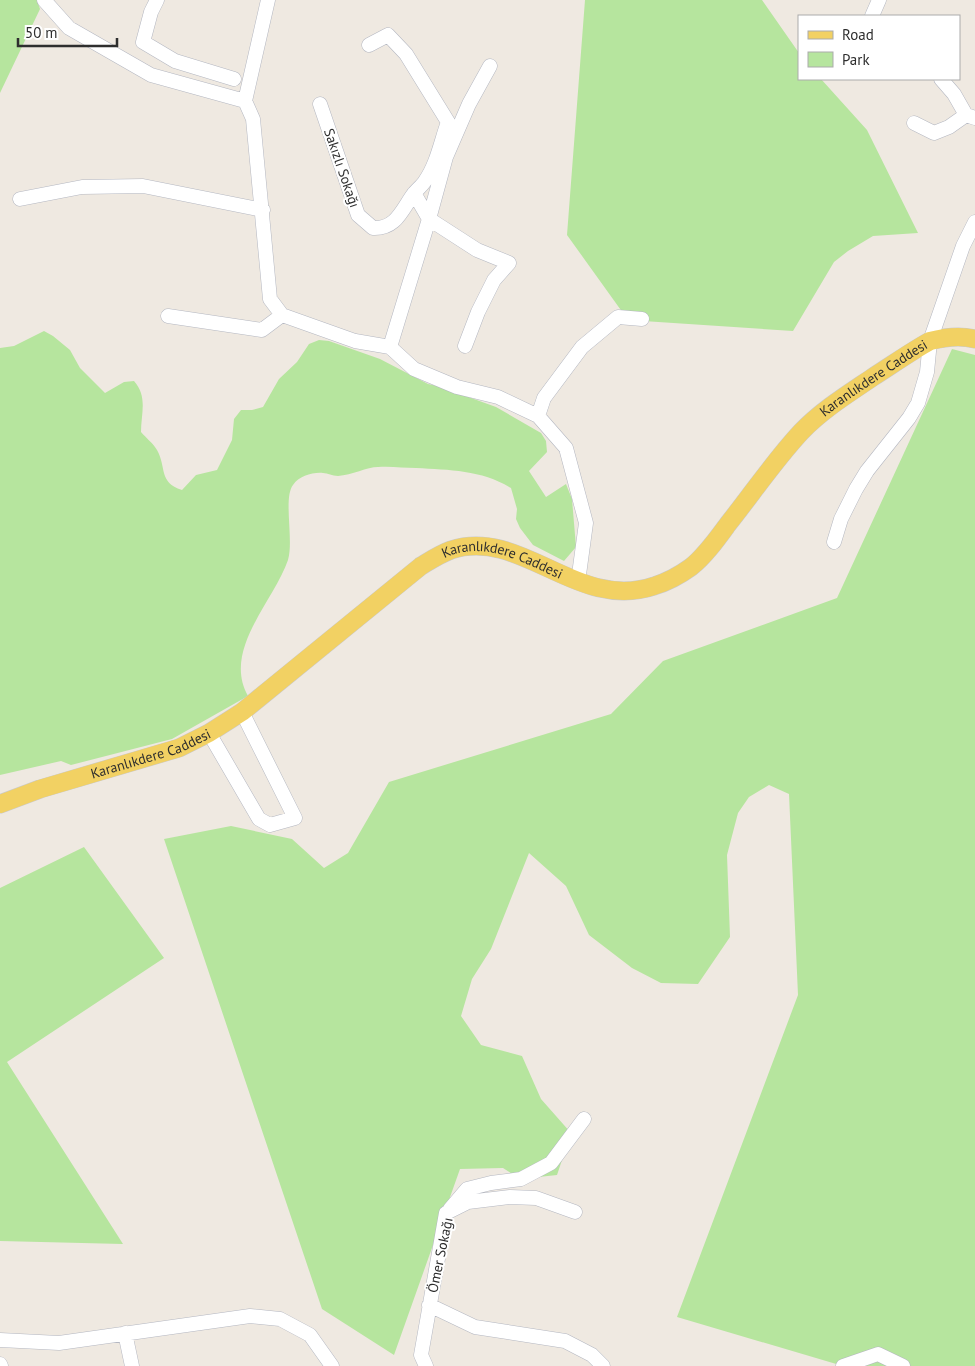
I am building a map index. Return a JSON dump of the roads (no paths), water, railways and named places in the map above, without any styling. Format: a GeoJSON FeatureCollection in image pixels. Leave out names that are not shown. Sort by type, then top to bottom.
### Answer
{"type":"FeatureCollection","features":[{"type":"Feature","properties":{"kind":"main road","name":"Karanlıkdere Caddesi"},"geometry":{"type":"LineString","coordinates":[[0,804],[40,789],[179,748],[209,733],[242,712],[421,566],[437,556],[453,550],[470,546],[488,546],[504,549],[578,582],[612,590],[632,591],[652,587],[670,580],[691,567],[712,544],[788,446],[818,416],[930,341],[947,337],[975,339]]}},
{"type":"Feature","properties":{"kind":"street"},"geometry":{"type":"LineString","coordinates":[[44,0],[69,28],[151,75],[245,101]]}},
{"type":"Feature","properties":{"kind":"street"},"geometry":{"type":"LineString","coordinates":[[157,0],[151,12],[143,42],[175,62],[234,79]]}},
{"type":"Feature","properties":{"kind":"street"},"geometry":{"type":"LineString","coordinates":[[268,0],[245,101],[253,119],[270,299],[282,315],[355,341],[390,347],[414,368],[457,387],[498,397],[538,416],[566,448],[586,522],[578,582]]}},
{"type":"Feature","properties":{"kind":"street"},"geometry":{"type":"LineString","coordinates":[[872,15],[879,0]]}},
{"type":"Feature","properties":{"kind":"street","name":"Sakızlı Sokağı"},"geometry":{"type":"LineString","coordinates":[[320,104],[358,215],[373,228],[382,229],[397,219],[425,180],[435,160],[448,122],[406,54],[388,35],[369,45]]}},
{"type":"Feature","properties":{"kind":"street"},"geometry":{"type":"LineString","coordinates":[[390,347],[430,219],[446,157],[490,66]]}},
{"type":"Feature","properties":{"kind":"street"},"geometry":{"type":"LineString","coordinates":[[914,122],[934,133],[970,117],[942,80]]}},
{"type":"Feature","properties":{"kind":"street"},"geometry":{"type":"LineString","coordinates":[[20,199],[82,188],[143,186],[263,210]]}},
{"type":"Feature","properties":{"kind":"street"},"geometry":{"type":"LineString","coordinates":[[414,194],[430,219],[477,250],[509,262],[494,280],[478,312],[465,346]]}},
{"type":"Feature","properties":{"kind":"street"},"geometry":{"type":"LineString","coordinates":[[834,542],[841,519],[856,489],[867,471],[909,418],[918,403],[927,372],[930,341],[969,247],[975,222]]}},
{"type":"Feature","properties":{"kind":"street"},"geometry":{"type":"LineString","coordinates":[[168,316],[262,330],[282,315]]}},
{"type":"Feature","properties":{"kind":"street"},"geometry":{"type":"LineString","coordinates":[[538,416],[544,398],[582,347],[618,317],[642,319]]}},
{"type":"Feature","properties":{"kind":"street"},"geometry":{"type":"LineString","coordinates":[[209,733],[259,819],[270,825],[295,818],[242,712]]}},
{"type":"Feature","properties":{"kind":"street"},"geometry":{"type":"LineString","coordinates":[[446,1213],[467,1189],[491,1183],[521,1179],[551,1163],[584,1119]]}},
{"type":"Feature","properties":{"kind":"street","name":"Ömer Sokağı"},"geometry":{"type":"LineString","coordinates":[[426,1366],[420,1355],[446,1213],[468,1202],[510,1197],[536,1198],[575,1212]]}},
{"type":"Feature","properties":{"kind":"street"},"geometry":{"type":"LineString","coordinates":[[429,1305],[475,1327],[565,1341],[592,1355],[603,1366]]}},
{"type":"Feature","properties":{"kind":"street"},"geometry":{"type":"LineString","coordinates":[[0,1343],[58,1343],[250,1316],[280,1318],[310,1335],[332,1366]]}},
{"type":"Feature","properties":{"kind":"street"},"geometry":{"type":"LineString","coordinates":[[125,1333],[132,1366]]}},
{"type":"Feature","properties":{"kind":"street"},"geometry":{"type":"LineString","coordinates":[[842,1366],[878,1354],[902,1366]]}}]}
